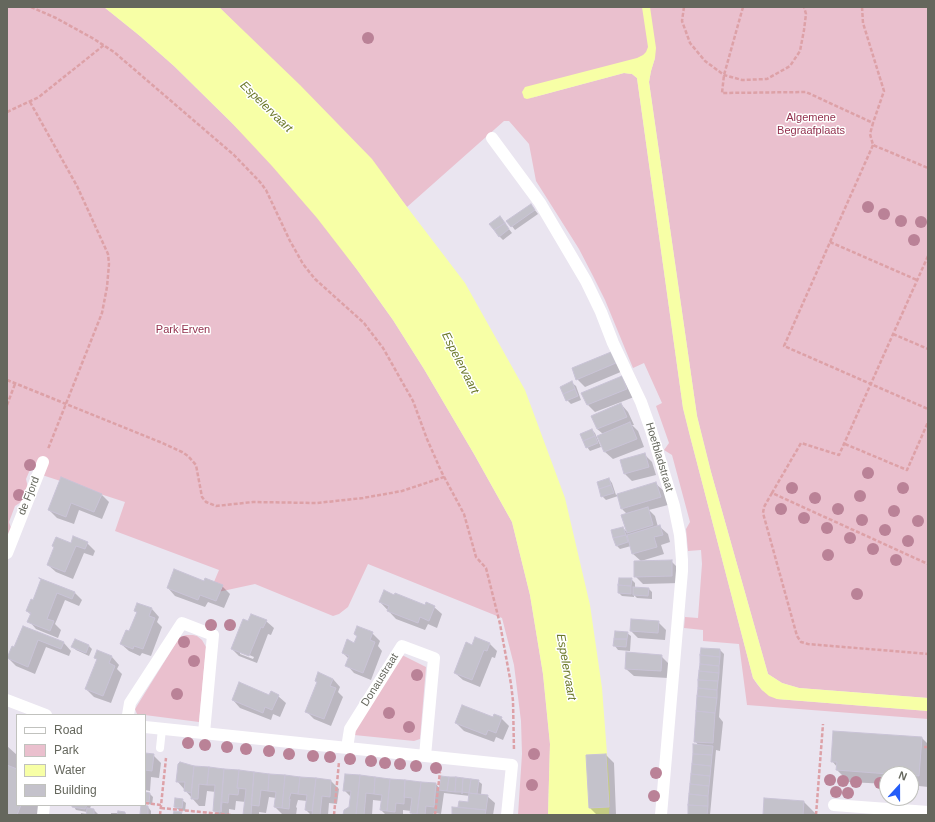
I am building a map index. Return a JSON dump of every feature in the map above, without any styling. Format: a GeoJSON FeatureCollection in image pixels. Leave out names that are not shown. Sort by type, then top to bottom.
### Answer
{"type":"FeatureCollection","features":[{"type":"Feature","properties":{"kind":"street","name":"Hoefbladstraat"},"geometry":{"type":"LineString","coordinates":[[492,138],[540,203],[586,281],[602,312],[613,343],[646,416],[674,506],[680,535],[682,571],[661,815]]}},
{"type":"Feature","properties":{"kind":"street","name":"de Fjord"},"geometry":{"type":"LineString","coordinates":[[7,553],[43,462]]}},
{"type":"Feature","properties":{"kind":"street"},"geometry":{"type":"LineString","coordinates":[[128,714],[130,703],[182,623],[213,635],[204,733]]}},
{"type":"Feature","properties":{"kind":"street","name":"Donaustraat"},"geometry":{"type":"LineString","coordinates":[[347,748],[350,729],[402,646],[434,658],[425,756]]}},
{"type":"Feature","properties":{"kind":"street"},"geometry":{"type":"LineString","coordinates":[[7,700],[43,714]]}},
{"type":"Feature","properties":{"kind":"street"},"geometry":{"type":"LineString","coordinates":[[146,727],[425,756],[513,760],[507,815]]}},
{"type":"Feature","properties":{"kind":"street"},"geometry":{"type":"LineString","coordinates":[[834,805],[928,812]]}},
{"type":"Feature","properties":{"kind":"lane"},"geometry":{"type":"LineString","coordinates":[[160,748],[162,729]]}},
{"type":"Feature","properties":{"kind":"path"},"geometry":{"type":"LineString","coordinates":[[31,7],[56,18],[104,45],[126,62],[234,155],[260,182],[270,198],[290,242],[303,264],[315,279],[364,323],[383,348],[413,401],[427,439],[444,477],[464,514],[476,556],[486,568],[496,608],[511,684],[513,701],[513,760]]}},
{"type":"Feature","properties":{"kind":"path"},"geometry":{"type":"LineString","coordinates":[[684,7],[682,21],[690,43],[705,61],[724,76],[742,80],[767,78],[790,66],[800,51],[806,14],[804,7]]}},
{"type":"Feature","properties":{"kind":"path"},"geometry":{"type":"LineString","coordinates":[[742,7],[724,76],[722,93],[806,92],[873,123]]}},
{"type":"Feature","properties":{"kind":"path"},"geometry":{"type":"LineString","coordinates":[[862,7],[863,23],[884,91],[870,134],[873,145],[784,346],[928,409]]}},
{"type":"Feature","properties":{"kind":"path"},"geometry":{"type":"LineString","coordinates":[[7,112],[30,102],[52,87],[104,45]]}},
{"type":"Feature","properties":{"kind":"path"},"geometry":{"type":"LineString","coordinates":[[30,102],[77,186],[108,254],[109,275],[105,301],[98,324],[43,462]]}},
{"type":"Feature","properties":{"kind":"path"},"geometry":{"type":"LineString","coordinates":[[873,145],[928,168]]}},
{"type":"Feature","properties":{"kind":"path"},"geometry":{"type":"LineString","coordinates":[[830,242],[917,280]]}},
{"type":"Feature","properties":{"kind":"path"},"geometry":{"type":"LineString","coordinates":[[928,256],[839,455],[801,443],[764,507],[763,513],[797,636],[801,642],[808,644],[928,654]]}},
{"type":"Feature","properties":{"kind":"path"},"geometry":{"type":"LineString","coordinates":[[893,334],[928,349]]}},
{"type":"Feature","properties":{"kind":"path"},"geometry":{"type":"LineString","coordinates":[[7,380],[182,452],[188,456],[196,466],[202,497],[206,502],[216,506],[253,502],[317,503],[363,498],[402,491],[444,477]]}},
{"type":"Feature","properties":{"kind":"path"},"geometry":{"type":"LineString","coordinates":[[7,405],[16,384]]}},
{"type":"Feature","properties":{"kind":"path"},"geometry":{"type":"LineString","coordinates":[[845,444],[908,470],[928,422]]}},
{"type":"Feature","properties":{"kind":"path"},"geometry":{"type":"LineString","coordinates":[[772,493],[928,564]]}},
{"type":"Feature","properties":{"kind":"path"},"geometry":{"type":"LineString","coordinates":[[816,815],[823,724]]}},
{"type":"Feature","properties":{"kind":"path"},"geometry":{"type":"LineString","coordinates":[[160,815],[166,755]]}},
{"type":"Feature","properties":{"kind":"path"},"geometry":{"type":"LineString","coordinates":[[334,815],[340,759]]}},
{"type":"Feature","properties":{"kind":"path"},"geometry":{"type":"LineString","coordinates":[[435,815],[439,776]]}},
{"type":"Feature","properties":{"kind":"path"},"geometry":{"type":"LineString","coordinates":[[146,803],[161,807],[231,815]]}},
{"type":"Feature","properties":{"kind":"green space","name":"Park Erven"},"geometry":{"type":"Polygon","coordinates":[[[7,7],[104,7],[140,36],[174,66],[301,191],[393,320],[424,369],[512,522],[530,595],[543,674],[550,744],[548,815],[518,815],[522,754],[521,721],[514,665],[502,618],[368,564],[348,607],[339,614],[333,616],[255,584],[218,592],[211,589],[219,570],[115,531],[125,502],[42,475],[37,463],[32,465],[26,479],[28,488],[24,500],[15,506],[9,522],[12,531],[7,542],[7,7]]]}},
{"type":"Feature","properties":{"kind":"green space","name":"Algemene Begraafplaats"},"geometry":{"type":"Polygon","coordinates":[[[219,7],[928,7],[928,698],[799,688],[782,683],[768,674],[711,472],[697,416],[649,82],[655,58],[527,99],[624,73],[632,74],[637,78],[683,408],[753,678],[762,690],[777,699],[928,711],[928,719],[747,705],[739,644],[703,641],[703,630],[684,628],[685,617],[698,618],[702,564],[701,550],[688,551],[686,529],[690,522],[672,455],[664,450],[669,443],[656,406],[662,403],[644,363],[633,368],[605,300],[579,249],[536,181],[529,144],[509,121],[504,121],[407,207],[397,194],[219,7]]]}},
{"type":"Feature","properties":{"kind":"green space"},"geometry":{"type":"Polygon","coordinates":[[[186,635],[197,636],[202,640],[206,647],[199,722],[137,714],[135,709],[180,637],[186,635]]]}},
{"type":"Feature","properties":{"kind":"green space"},"geometry":{"type":"Polygon","coordinates":[[[398,653],[426,667],[420,739],[414,741],[354,735],[358,725],[398,653]]]}},
{"type":"Feature","properties":{"kind":"water","name":"Espelervaart"},"geometry":{"type":"Polygon","coordinates":[[[104,7],[219,7],[300,85],[372,159],[465,283],[525,390],[565,498],[590,605],[602,688],[610,793],[609,815],[548,815],[550,744],[543,674],[530,595],[512,522],[424,369],[393,320],[358,271],[317,218],[272,166],[231,122],[174,66],[104,7]]]}},
{"type":"Feature","properties":{"kind":"water"},"geometry":{"type":"Polygon","coordinates":[[[642,7],[650,7],[656,48],[649,82],[697,416],[711,472],[768,674],[782,683],[799,688],[928,698],[928,711],[777,699],[769,696],[762,690],[753,678],[683,408],[637,78],[632,74],[624,73],[527,99],[524,98],[522,92],[525,87],[637,58],[643,55],[648,47],[642,7]]]}},
{"type":"Feature","properties":{"kind":"building"},"geometry":{"type":"Polygon","coordinates":[[[531,204],[535,210],[511,227],[506,221],[531,204]]]}},
{"type":"Feature","properties":{"kind":"building"},"geometry":{"type":"Polygon","coordinates":[[[500,216],[505,223],[494,230],[489,224],[500,216]]]}},
{"type":"Feature","properties":{"kind":"building"},"geometry":{"type":"Polygon","coordinates":[[[505,223],[509,229],[499,237],[494,230],[505,223]]]}},
{"type":"Feature","properties":{"kind":"building"},"geometry":{"type":"Polygon","coordinates":[[[611,352],[616,363],[576,380],[572,368],[611,352]]]}},
{"type":"Feature","properties":{"kind":"building"},"geometry":{"type":"Polygon","coordinates":[[[622,376],[627,389],[587,405],[581,393],[622,376]]]}},
{"type":"Feature","properties":{"kind":"building"},"geometry":{"type":"Polygon","coordinates":[[[572,381],[575,389],[563,394],[560,387],[572,381]]]}},
{"type":"Feature","properties":{"kind":"building"},"geometry":{"type":"Polygon","coordinates":[[[575,389],[578,396],[566,401],[563,394],[575,389]]]}},
{"type":"Feature","properties":{"kind":"building"},"geometry":{"type":"Polygon","coordinates":[[[621,403],[627,417],[597,429],[591,416],[621,403]]]}},
{"type":"Feature","properties":{"kind":"building"},"geometry":{"type":"Polygon","coordinates":[[[630,422],[637,439],[604,452],[597,436],[630,422]]]}},
{"type":"Feature","properties":{"kind":"building"},"geometry":{"type":"Polygon","coordinates":[[[592,429],[595,436],[583,441],[580,434],[592,429]]]}},
{"type":"Feature","properties":{"kind":"building"},"geometry":{"type":"Polygon","coordinates":[[[595,436],[598,443],[586,448],[583,441],[595,436]]]}},
{"type":"Feature","properties":{"kind":"building"},"geometry":{"type":"Polygon","coordinates":[[[645,453],[649,467],[624,474],[620,460],[645,453]]]}},
{"type":"Feature","properties":{"kind":"building"},"geometry":{"type":"Polygon","coordinates":[[[61,477],[102,494],[94,512],[71,503],[66,517],[48,510],[61,477]]]}},
{"type":"Feature","properties":{"kind":"building"},"geometry":{"type":"Polygon","coordinates":[[[609,478],[611,485],[599,489],[597,482],[609,478]]]}},
{"type":"Feature","properties":{"kind":"building"},"geometry":{"type":"Polygon","coordinates":[[[656,482],[661,497],[621,509],[617,494],[656,482]]]}},
{"type":"Feature","properties":{"kind":"building"},"geometry":{"type":"Polygon","coordinates":[[[611,485],[614,493],[601,497],[599,489],[611,485]]]}},
{"type":"Feature","properties":{"kind":"building"},"geometry":{"type":"Polygon","coordinates":[[[648,507],[653,525],[627,533],[621,515],[648,507]]]}},
{"type":"Feature","properties":{"kind":"building"},"geometry":{"type":"Polygon","coordinates":[[[660,525],[663,535],[654,537],[657,547],[632,554],[627,535],[660,525]]]}},
{"type":"Feature","properties":{"kind":"building"},"geometry":{"type":"Polygon","coordinates":[[[623,527],[626,535],[613,538],[611,530],[623,527]]]}},
{"type":"Feature","properties":{"kind":"building"},"geometry":{"type":"Polygon","coordinates":[[[626,535],[628,542],[616,546],[613,538],[626,535]]]}},
{"type":"Feature","properties":{"kind":"building"},"geometry":{"type":"Polygon","coordinates":[[[73,536],[88,542],[85,549],[76,546],[65,572],[47,565],[56,537],[71,543],[73,536]]]}},
{"type":"Feature","properties":{"kind":"building"},"geometry":{"type":"Polygon","coordinates":[[[672,560],[672,576],[634,577],[634,561],[672,560]]]}},
{"type":"Feature","properties":{"kind":"building"},"geometry":{"type":"Polygon","coordinates":[[[174,569],[204,581],[205,578],[223,585],[216,601],[200,595],[198,600],[167,588],[174,569]]]}},
{"type":"Feature","properties":{"kind":"building"},"geometry":{"type":"Polygon","coordinates":[[[39,578],[75,592],[72,599],[57,593],[47,619],[54,621],[50,631],[27,622],[31,613],[26,611],[31,599],[33,600],[41,579],[39,578]]]}},
{"type":"Feature","properties":{"kind":"building"},"geometry":{"type":"Polygon","coordinates":[[[619,578],[632,578],[631,586],[618,585],[619,578]]]}},
{"type":"Feature","properties":{"kind":"building"},"geometry":{"type":"Polygon","coordinates":[[[618,585],[631,586],[631,594],[618,593],[618,585]]]}},
{"type":"Feature","properties":{"kind":"building"},"geometry":{"type":"Polygon","coordinates":[[[633,587],[649,588],[648,596],[633,595],[633,587]]]}},
{"type":"Feature","properties":{"kind":"building"},"geometry":{"type":"Polygon","coordinates":[[[384,590],[394,595],[395,593],[425,605],[426,602],[435,606],[429,621],[420,617],[418,623],[387,611],[389,606],[379,602],[384,590]]]}},
{"type":"Feature","properties":{"kind":"building"},"geometry":{"type":"Polygon","coordinates":[[[137,603],[152,608],[149,616],[155,618],[143,649],[134,646],[133,649],[120,644],[126,630],[129,631],[137,612],[134,611],[137,603]]]}},
{"type":"Feature","properties":{"kind":"building"},"geometry":{"type":"Polygon","coordinates":[[[251,614],[267,620],[263,628],[261,627],[249,656],[231,649],[243,619],[248,621],[251,614]]]}},
{"type":"Feature","properties":{"kind":"building"},"geometry":{"type":"Polygon","coordinates":[[[631,619],[659,621],[658,633],[630,631],[631,619]]]}},
{"type":"Feature","properties":{"kind":"building"},"geometry":{"type":"Polygon","coordinates":[[[23,626],[64,642],[61,649],[38,640],[28,667],[7,658],[12,646],[14,647],[23,626]]]}},
{"type":"Feature","properties":{"kind":"building"},"geometry":{"type":"Polygon","coordinates":[[[357,626],[373,632],[370,640],[375,642],[363,673],[345,666],[349,656],[342,653],[347,639],[354,643],[357,636],[354,634],[357,626]]]}},
{"type":"Feature","properties":{"kind":"building"},"geometry":{"type":"Polygon","coordinates":[[[615,631],[628,632],[627,639],[614,639],[615,631]]]}},
{"type":"Feature","properties":{"kind":"building"},"geometry":{"type":"Polygon","coordinates":[[[475,637],[490,643],[487,651],[484,650],[472,680],[454,673],[466,642],[472,645],[475,637]]]}},
{"type":"Feature","properties":{"kind":"building"},"geometry":{"type":"Polygon","coordinates":[[[75,639],[89,645],[86,653],[71,647],[75,639]]]}},
{"type":"Feature","properties":{"kind":"building"},"geometry":{"type":"Polygon","coordinates":[[[614,639],[627,639],[626,647],[613,646],[614,639]]]}},
{"type":"Feature","properties":{"kind":"building"},"geometry":{"type":"Polygon","coordinates":[[[701,648],[720,649],[720,657],[700,655],[701,648]]]}},
{"type":"Feature","properties":{"kind":"building"},"geometry":{"type":"Polygon","coordinates":[[[97,650],[112,656],[109,663],[115,666],[103,696],[85,689],[97,659],[94,658],[97,650]]]}},
{"type":"Feature","properties":{"kind":"building"},"geometry":{"type":"Polygon","coordinates":[[[626,652],[662,655],[661,671],[625,669],[626,652]]]}},
{"type":"Feature","properties":{"kind":"building"},"geometry":{"type":"Polygon","coordinates":[[[700,655],[720,657],[719,666],[700,664],[700,655]]]}},
{"type":"Feature","properties":{"kind":"building"},"geometry":{"type":"Polygon","coordinates":[[[700,664],[719,666],[719,673],[699,671],[700,664]]]}},
{"type":"Feature","properties":{"kind":"building"},"geometry":{"type":"Polygon","coordinates":[[[699,671],[719,673],[718,681],[698,680],[699,671]]]}},
{"type":"Feature","properties":{"kind":"building"},"geometry":{"type":"Polygon","coordinates":[[[318,672],[333,679],[330,686],[336,688],[324,719],[305,712],[317,682],[315,681],[318,672]]]}},
{"type":"Feature","properties":{"kind":"building"},"geometry":{"type":"Polygon","coordinates":[[[698,680],[718,681],[717,690],[698,688],[698,680]]]}},
{"type":"Feature","properties":{"kind":"building"},"geometry":{"type":"Polygon","coordinates":[[[239,682],[269,695],[271,691],[279,695],[272,710],[265,707],[263,713],[232,700],[239,682]]]}},
{"type":"Feature","properties":{"kind":"building"},"geometry":{"type":"Polygon","coordinates":[[[698,688],[717,690],[717,698],[697,696],[698,688]]]}},
{"type":"Feature","properties":{"kind":"building"},"geometry":{"type":"Polygon","coordinates":[[[697,696],[717,698],[715,713],[696,711],[697,696]]]}},
{"type":"Feature","properties":{"kind":"building"},"geometry":{"type":"Polygon","coordinates":[[[462,705],[493,717],[494,714],[502,717],[496,733],[488,730],[486,735],[455,723],[462,705]]]}},
{"type":"Feature","properties":{"kind":"building"},"geometry":{"type":"Polygon","coordinates":[[[696,711],[715,713],[713,743],[694,742],[696,711]]]}},
{"type":"Feature","properties":{"kind":"building"},"geometry":{"type":"Polygon","coordinates":[[[833,731],[922,737],[919,776],[919,766],[879,766],[879,773],[836,770],[837,762],[831,762],[833,731]]]}},
{"type":"Feature","properties":{"kind":"building"},"geometry":{"type":"Polygon","coordinates":[[[693,744],[713,746],[712,755],[693,754],[693,744]]]}},
{"type":"Feature","properties":{"kind":"building"},"geometry":{"type":"Polygon","coordinates":[[[146,753],[154,754],[152,771],[146,770],[146,753]]]}},
{"type":"Feature","properties":{"kind":"building"},"geometry":{"type":"Polygon","coordinates":[[[606,754],[609,807],[589,808],[586,755],[606,754]]]}},
{"type":"Feature","properties":{"kind":"building"},"geometry":{"type":"Polygon","coordinates":[[[693,754],[712,755],[711,766],[692,764],[693,754]]]}},
{"type":"Feature","properties":{"kind":"building"},"geometry":{"type":"Polygon","coordinates":[[[180,762],[194,766],[191,793],[184,791],[185,782],[176,782],[178,764],[180,762]]]}},
{"type":"Feature","properties":{"kind":"building"},"geometry":{"type":"Polygon","coordinates":[[[692,764],[711,766],[710,776],[691,774],[692,764]]]}},
{"type":"Feature","properties":{"kind":"building"},"geometry":{"type":"Polygon","coordinates":[[[7,765],[16,769],[16,806],[21,806],[17,815],[7,815],[7,765]]]}},
{"type":"Feature","properties":{"kind":"building"},"geometry":{"type":"Polygon","coordinates":[[[194,766],[209,767],[207,785],[199,784],[198,799],[191,799],[194,766]]]}},
{"type":"Feature","properties":{"kind":"building"},"geometry":{"type":"Polygon","coordinates":[[[209,767],[224,769],[220,812],[213,811],[215,785],[207,785],[209,767]]]}},
{"type":"Feature","properties":{"kind":"building"},"geometry":{"type":"Polygon","coordinates":[[[224,769],[239,770],[237,788],[239,788],[238,795],[229,794],[228,803],[222,802],[221,812],[224,769]]]}},
{"type":"Feature","properties":{"kind":"building"},"geometry":{"type":"Polygon","coordinates":[[[239,770],[254,772],[251,815],[243,815],[246,789],[237,788],[239,770]]]}},
{"type":"Feature","properties":{"kind":"building"},"geometry":{"type":"Polygon","coordinates":[[[254,772],[269,774],[268,791],[261,790],[259,806],[251,805],[254,772]]]}},
{"type":"Feature","properties":{"kind":"building"},"geometry":{"type":"Polygon","coordinates":[[[269,774],[285,775],[282,808],[274,807],[276,792],[268,791],[269,774]]]}},
{"type":"Feature","properties":{"kind":"building"},"geometry":{"type":"Polygon","coordinates":[[[345,774],[360,775],[356,815],[343,815],[344,810],[349,807],[351,791],[343,791],[345,774]]]}},
{"type":"Feature","properties":{"kind":"building"},"geometry":{"type":"Polygon","coordinates":[[[691,774],[710,776],[709,786],[690,784],[691,774]]]}},
{"type":"Feature","properties":{"kind":"building"},"geometry":{"type":"Polygon","coordinates":[[[285,775],[300,777],[298,794],[291,793],[289,799],[289,809],[282,808],[285,775]]]}},
{"type":"Feature","properties":{"kind":"building"},"geometry":{"type":"Polygon","coordinates":[[[360,775],[375,777],[374,794],[366,793],[364,815],[356,815],[360,775]]]}},
{"type":"Feature","properties":{"kind":"building"},"geometry":{"type":"Polygon","coordinates":[[[441,776],[449,777],[447,791],[439,790],[441,776]]]}},
{"type":"Feature","properties":{"kind":"building"},"geometry":{"type":"Polygon","coordinates":[[[300,777],[316,778],[312,811],[305,810],[307,795],[298,794],[300,777]]]}},
{"type":"Feature","properties":{"kind":"building"},"geometry":{"type":"Polygon","coordinates":[[[375,777],[390,779],[387,811],[380,810],[382,795],[374,794],[375,777]]]}},
{"type":"Feature","properties":{"kind":"building"},"geometry":{"type":"Polygon","coordinates":[[[449,777],[456,777],[455,792],[447,791],[449,777]]]}},
{"type":"Feature","properties":{"kind":"building"},"geometry":{"type":"Polygon","coordinates":[[[456,777],[463,778],[462,794],[462,792],[455,792],[456,777]]]}},
{"type":"Feature","properties":{"kind":"building"},"geometry":{"type":"Polygon","coordinates":[[[316,778],[331,780],[330,797],[322,796],[320,815],[312,815],[316,778]]]}},
{"type":"Feature","properties":{"kind":"building"},"geometry":{"type":"Polygon","coordinates":[[[463,778],[471,779],[469,793],[462,792],[463,778]]]}},
{"type":"Feature","properties":{"kind":"building"},"geometry":{"type":"Polygon","coordinates":[[[390,779],[405,780],[404,804],[396,803],[395,812],[387,811],[390,779]]]}},
{"type":"Feature","properties":{"kind":"building"},"geometry":{"type":"Polygon","coordinates":[[[471,779],[479,780],[477,794],[469,793],[471,779]]]}},
{"type":"Feature","properties":{"kind":"building"},"geometry":{"type":"Polygon","coordinates":[[[405,780],[421,782],[417,814],[410,813],[412,798],[404,797],[405,780]]]}},
{"type":"Feature","properties":{"kind":"building"},"geometry":{"type":"Polygon","coordinates":[[[421,782],[436,783],[434,807],[426,806],[425,815],[417,814],[421,782]]]}},
{"type":"Feature","properties":{"kind":"building"},"geometry":{"type":"Polygon","coordinates":[[[690,784],[709,786],[708,796],[689,794],[690,784]]]}},
{"type":"Feature","properties":{"kind":"building"},"geometry":{"type":"Polygon","coordinates":[[[146,792],[150,793],[149,802],[146,801],[146,792]]]}},
{"type":"Feature","properties":{"kind":"building"},"geometry":{"type":"Polygon","coordinates":[[[469,793],[488,795],[486,810],[458,807],[459,801],[468,802],[469,793]]]}},
{"type":"Feature","properties":{"kind":"building"},"geometry":{"type":"Polygon","coordinates":[[[689,794],[708,796],[708,806],[688,805],[689,794]]]}},
{"type":"Feature","properties":{"kind":"building"},"geometry":{"type":"Polygon","coordinates":[[[175,798],[183,799],[182,808],[174,807],[175,798]]]}},
{"type":"Feature","properties":{"kind":"building"},"geometry":{"type":"Polygon","coordinates":[[[764,798],[804,801],[803,815],[763,815],[764,798]]]}},
{"type":"Feature","properties":{"kind":"building"},"geometry":{"type":"Polygon","coordinates":[[[688,805],[708,806],[707,815],[688,815],[688,805]]]}},
{"type":"Feature","properties":{"kind":"building"},"geometry":{"type":"Polygon","coordinates":[[[72,806],[86,806],[85,809],[72,806]]]}},
{"type":"Feature","properties":{"kind":"building"},"geometry":{"type":"Polygon","coordinates":[[[141,806],[148,806],[148,815],[140,814],[141,806]]]}},
{"type":"Feature","properties":{"kind":"building"},"geometry":{"type":"Polygon","coordinates":[[[452,807],[486,810],[485,815],[452,814],[452,807]]]}},
{"type":"Feature","properties":{"kind":"building"},"geometry":{"type":"Polygon","coordinates":[[[87,808],[94,809],[94,815],[86,815],[87,808]]]}},
{"type":"Feature","properties":{"kind":"building"},"geometry":{"type":"Polygon","coordinates":[[[118,811],[125,812],[125,815],[117,815],[118,811]]]}},
{"type":"Feature","properties":{"kind":"building"},"geometry":{"type":"Polygon","coordinates":[[[174,811],[182,812],[181,815],[173,815],[174,811]]]}}]}
